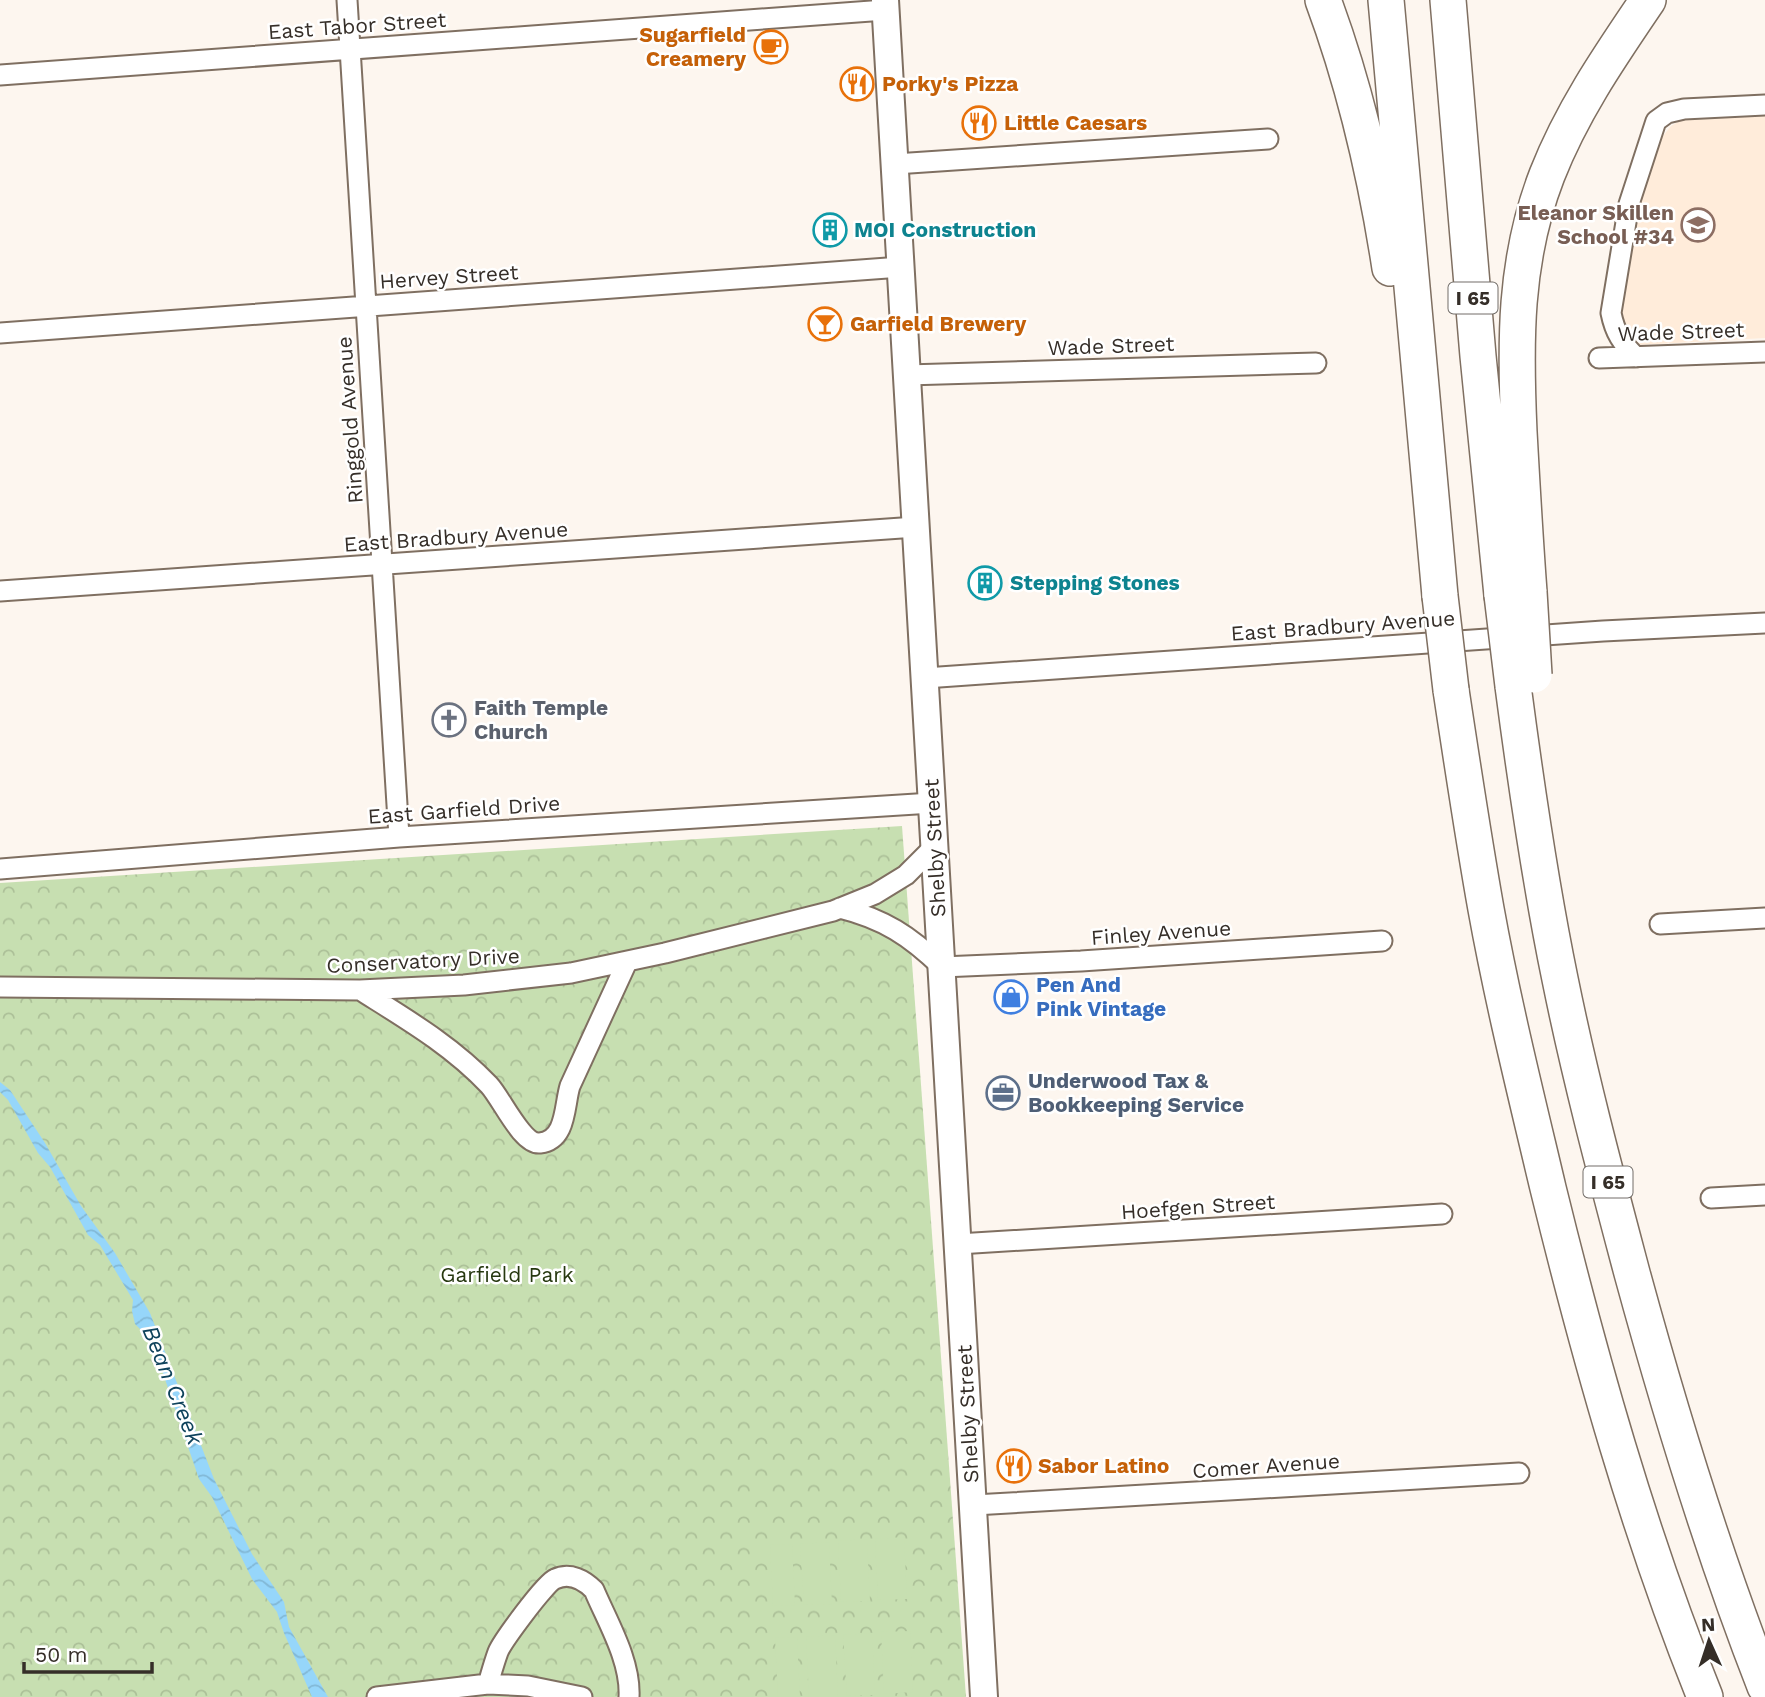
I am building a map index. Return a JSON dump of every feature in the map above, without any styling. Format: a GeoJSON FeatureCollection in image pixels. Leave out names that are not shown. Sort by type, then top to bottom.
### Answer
{"type":"FeatureCollection","features":[{"type":"Feature","properties":{"kind":"highway"},"geometry":{"type":"LineString","coordinates":[[1323,0],[1350,83],[1371,169],[1433,521]]}},
{"type":"Feature","properties":{"kind":"highway"},"geometry":{"type":"LineString","coordinates":[[1386,0],[1440,596],[1468,802],[1496,958],[1514,1046],[1567,1265],[1632,1488],[1700,1683]]}},
{"type":"Feature","properties":{"kind":"highway","name":"I 65"},"geometry":{"type":"LineString","coordinates":[[1447,0],[1478,356],[1515,593],[1524,681],[1527,792],[1548,917],[1587,1101],[1662,1382],[1700,1503],[1761,1675]]}},
{"type":"Feature","properties":{"kind":"highway"},"geometry":{"type":"LineString","coordinates":[[1515,593],[1515,355],[1525,253],[1539,199],[1562,140],[1601,69],[1648,0]]}},
{"type":"Feature","properties":{"kind":"main road","name":"Shelby Street"},"geometry":{"type":"LineString","coordinates":[[885,5],[985,1697]]}},
{"type":"Feature","properties":{"kind":"street","name":"Ringgold Avenue"},"geometry":{"type":"LineString","coordinates":[[347,0],[399,837]]}},
{"type":"Feature","properties":{"kind":"street","name":"East Tabor Street"},"geometry":{"type":"LineString","coordinates":[[0,75],[885,5]]}},
{"type":"Feature","properties":{"kind":"street"},"geometry":{"type":"LineString","coordinates":[[1636,357],[1623,345],[1615,331],[1611,313],[1629,204],[1656,121],[1667,113],[1684,109],[1765,105]]}},
{"type":"Feature","properties":{"kind":"street"},"geometry":{"type":"LineString","coordinates":[[895,164],[1268,139]]}},
{"type":"Feature","properties":{"kind":"street","name":"Hervey Street"},"geometry":{"type":"LineString","coordinates":[[0,333],[901,267]]}},
{"type":"Feature","properties":{"kind":"street","name":"Wade Street"},"geometry":{"type":"LineString","coordinates":[[1599,358],[1765,352]]}},
{"type":"Feature","properties":{"kind":"street","name":"Wade Street"},"geometry":{"type":"LineString","coordinates":[[907,375],[1316,363]]}},
{"type":"Feature","properties":{"kind":"street","name":"East Bradbury Avenue"},"geometry":{"type":"LineString","coordinates":[[0,591],[916,527]]}},
{"type":"Feature","properties":{"kind":"street","name":"East Bradbury Avenue"},"geometry":{"type":"LineString","coordinates":[[925,677],[1603,631],[1765,623]]}},
{"type":"Feature","properties":{"kind":"street","name":"East Garfield Drive"},"geometry":{"type":"LineString","coordinates":[[0,869],[399,837],[932,803]]}},
{"type":"Feature","properties":{"kind":"street","name":"Conservatory Drive"},"geometry":{"type":"LineString","coordinates":[[0,987],[360,990],[422,988],[571,973],[628,962],[840,908],[875,894],[906,875],[935,846]]}},
{"type":"Feature","properties":{"kind":"street"},"geometry":{"type":"LineString","coordinates":[[840,908],[867,915],[902,933],[942,967]]}},
{"type":"Feature","properties":{"kind":"street"},"geometry":{"type":"LineString","coordinates":[[1660,924],[1765,918]]}},
{"type":"Feature","properties":{"kind":"street","name":"Finley Avenue"},"geometry":{"type":"LineString","coordinates":[[942,967],[1081,961],[1382,941]]}},
{"type":"Feature","properties":{"kind":"street"},"geometry":{"type":"LineString","coordinates":[[360,990],[448,1047],[504,1102],[522,1135],[532,1142],[542,1143],[561,1128],[570,1086],[628,962]]}},
{"type":"Feature","properties":{"kind":"street"},"geometry":{"type":"LineString","coordinates":[[1711,1198],[1765,1195]]}},
{"type":"Feature","properties":{"kind":"street","name":"Hoefgen Street"},"geometry":{"type":"LineString","coordinates":[[958,1244],[1442,1214]]}},
{"type":"Feature","properties":{"kind":"street","name":"Comer Avenue"},"geometry":{"type":"LineString","coordinates":[[974,1505],[1519,1473]]}},
{"type":"Feature","properties":{"kind":"street"},"geometry":{"type":"LineString","coordinates":[[488,1684],[499,1650],[544,1588],[554,1579],[575,1577],[585,1581],[594,1590],[625,1665],[630,1684],[629,1697]]}},
{"type":"Feature","properties":{"kind":"street"},"geometry":{"type":"LineString","coordinates":[[377,1697],[488,1684],[528,1686],[582,1697]]}},
{"type":"Feature","properties":{"kind":"shaded area","name":"Eleanor Skillen School #34"},"geometry":{"type":"Polygon","coordinates":[[[1765,114],[1765,338],[1639,345],[1627,336],[1619,306],[1641,178],[1656,145],[1671,126],[1683,119],[1765,114]]]}},
{"type":"Feature","properties":{"kind":"green space","name":"Garfield Park"},"geometry":{"type":"Polygon","coordinates":[[[902,826],[966,1697],[0,1697],[0,883],[902,826]]]}},
{"type":"Feature","properties":{"kind":"green space"},"geometry":{"type":"Polygon","coordinates":[[[904,1537],[907,1599],[878,1600],[875,1539],[904,1537]]]}},
{"type":"Feature","properties":{"kind":"green space"},"geometry":{"type":"Polygon","coordinates":[[[867,1539],[870,1601],[841,1602],[838,1541],[867,1539]]]}},
{"type":"Feature","properties":{"kind":"green space"},"geometry":{"type":"Polygon","coordinates":[[[829,1542],[832,1604],[804,1605],[800,1544],[829,1542]]]}},
{"type":"Feature","properties":{"kind":"green space"},"geometry":{"type":"Polygon","coordinates":[[[792,1544],[795,1605],[773,1606],[770,1545],[792,1544]]]}},
{"type":"Feature","properties":{"kind":"green space"},"geometry":{"type":"Polygon","coordinates":[[[910,1631],[913,1692],[884,1694],[881,1632],[910,1631]]]}},
{"type":"Feature","properties":{"kind":"green space"},"geometry":{"type":"Polygon","coordinates":[[[872,1633],[875,1695],[847,1696],[843,1635],[872,1633]]]}},
{"type":"Feature","properties":{"kind":"green space"},"geometry":{"type":"Polygon","coordinates":[[[835,1635],[838,1697],[809,1697],[806,1637],[835,1635]]]}},
{"type":"Feature","properties":{"kind":"green space"},"geometry":{"type":"Polygon","coordinates":[[[797,1637],[800,1697],[778,1697],[775,1638],[797,1637]]]}},
{"type":"Feature","properties":{"kind":"water","name":"Bean Creek"},"geometry":{"type":"Polygon","coordinates":[[[0,1082],[10,1090],[45,1143],[81,1206],[115,1253],[150,1313],[214,1479],[252,1554],[284,1602],[289,1627],[328,1697],[312,1697],[277,1612],[252,1579],[212,1497],[199,1479],[152,1341],[135,1324],[133,1300],[100,1245],[88,1235],[50,1167],[38,1153],[8,1100],[0,1092],[0,1082]]]}},
{"type":"Feature","properties":{"kind":"place","name":"Sugarfield Creamery"},"geometry":{"type":"Point","coordinates":[771,47]}},
{"type":"Feature","properties":{"kind":"place","name":"Porky's Pizza"},"geometry":{"type":"Point","coordinates":[857,84]}},
{"type":"Feature","properties":{"kind":"place","name":"Little Caesars"},"geometry":{"type":"Point","coordinates":[979,123]}},
{"type":"Feature","properties":{"kind":"place","name":"Eleanor Skillen School #34"},"geometry":{"type":"Point","coordinates":[1698,225]}},
{"type":"Feature","properties":{"kind":"place","name":"MOI Construction"},"geometry":{"type":"Point","coordinates":[830,230]}},
{"type":"Feature","properties":{"kind":"place","name":"Garfield Brewery"},"geometry":{"type":"Point","coordinates":[825,324]}},
{"type":"Feature","properties":{"kind":"place","name":"Stepping Stones"},"geometry":{"type":"Point","coordinates":[985,583]}},
{"type":"Feature","properties":{"kind":"place","name":"Faith Temple Church"},"geometry":{"type":"Point","coordinates":[449,720]}},
{"type":"Feature","properties":{"kind":"place","name":"Pen And Pink Vintage"},"geometry":{"type":"Point","coordinates":[1011,997]}},
{"type":"Feature","properties":{"kind":"place","name":"Underwood Tax & Bookkeeping Service"},"geometry":{"type":"Point","coordinates":[1003,1093]}},
{"type":"Feature","properties":{"kind":"place","name":"Sabor Latino"},"geometry":{"type":"Point","coordinates":[1014,1466]}}]}
